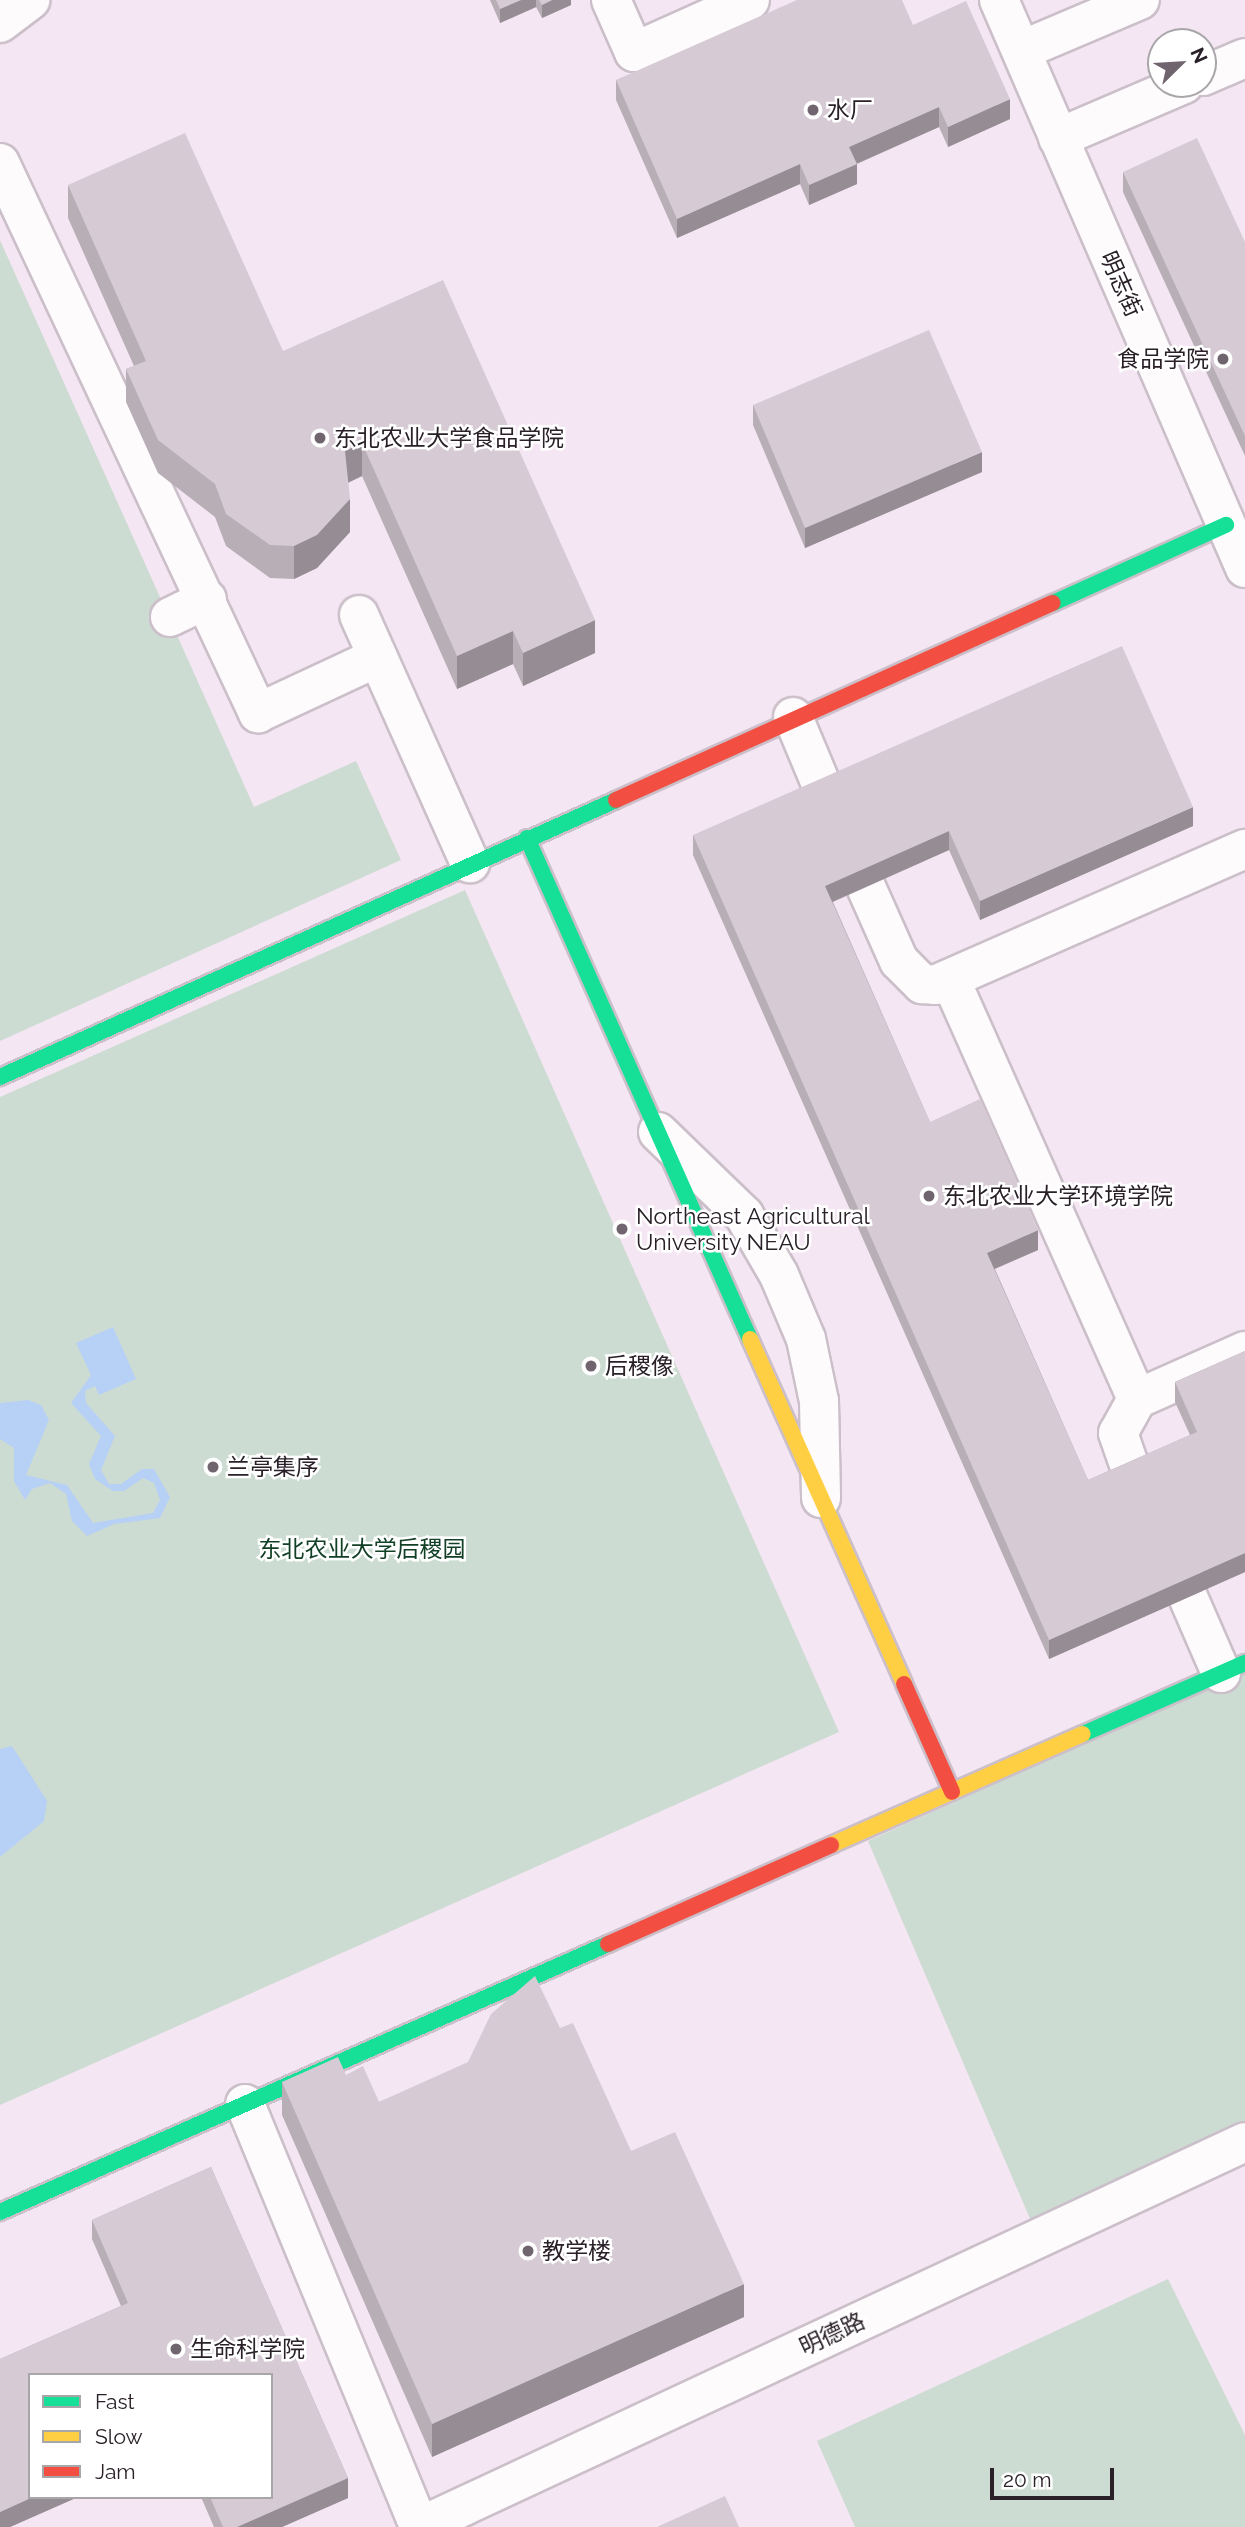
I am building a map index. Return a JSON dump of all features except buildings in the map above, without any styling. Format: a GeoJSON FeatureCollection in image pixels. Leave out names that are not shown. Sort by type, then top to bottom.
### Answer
{"type":"FeatureCollection","features":[{"type":"Feature","properties":{"kind":"street"},"geometry":{"type":"LineString","coordinates":[[0,23],[30,0]]}},
{"type":"Feature","properties":{"kind":"street"},"geometry":{"type":"LineString","coordinates":[[611,0],[634,52],[750,0]]}},
{"type":"Feature","properties":{"kind":"street","name":"明志街"},"geometry":{"type":"LineString","coordinates":[[999,0],[1245,568]]}},
{"type":"Feature","properties":{"kind":"street"},"geometry":{"type":"LineString","coordinates":[[1022,50],[1140,0]]}},
{"type":"Feature","properties":{"kind":"street"},"geometry":{"type":"LineString","coordinates":[[1217,70],[1245,58]]}},
{"type":"Feature","properties":{"kind":"street"},"geometry":{"type":"LineString","coordinates":[[1058,138],[1151,98]]}},
{"type":"Feature","properties":{"kind":"street"},"geometry":{"type":"LineString","coordinates":[[0,163],[207,599],[258,713],[378,657]]}},
{"type":"Feature","properties":{"kind":"street"},"geometry":{"type":"LineString","coordinates":[[0,1077],[793,717],[1226,525]]}},
{"type":"Feature","properties":{"kind":"street"},"geometry":{"type":"LineString","coordinates":[[170,617],[207,599]]}},
{"type":"Feature","properties":{"kind":"street"},"geometry":{"type":"LineString","coordinates":[[359,615],[470,863]]}},
{"type":"Feature","properties":{"kind":"street"},"geometry":{"type":"LineString","coordinates":[[793,717],[827,796]]}},
{"type":"Feature","properties":{"kind":"street"},"geometry":{"type":"LineString","coordinates":[[527,838],[952,1792]]}},
{"type":"Feature","properties":{"kind":"street"},"geometry":{"type":"LineString","coordinates":[[866,887],[909,975],[922,984],[951,981],[1245,849]]}},
{"type":"Feature","properties":{"kind":"street"},"geometry":{"type":"LineString","coordinates":[[951,981],[1137,1399]]}},
{"type":"Feature","properties":{"kind":"street"},"geometry":{"type":"LineString","coordinates":[[658,1132],[744,1215],[779,1275],[806,1339],[819,1401],[821,1498]]}},
{"type":"Feature","properties":{"kind":"street"},"geometry":{"type":"LineString","coordinates":[[1134,1479],[1118,1433],[1137,1399],[1245,1351]]}},
{"type":"Feature","properties":{"kind":"street"},"geometry":{"type":"LineString","coordinates":[[0,2212],[1233,1668],[1188,1597]]}},
{"type":"Feature","properties":{"kind":"street"},"geometry":{"type":"LineString","coordinates":[[245,2104],[419,2527]]}},
{"type":"Feature","properties":{"kind":"street","name":"明德路"},"geometry":{"type":"LineString","coordinates":[[419,2527],[1245,2143]]}},
{"type":"Feature","properties":{"kind":"green space"},"geometry":{"type":"Polygon","coordinates":[[[0,240],[254,807],[356,761],[401,860],[0,1041],[0,240]]]}},
{"type":"Feature","properties":{"kind":"green space","name":"东北农业大学后稷园"},"geometry":{"type":"Polygon","coordinates":[[[465,890],[839,1732],[0,2105],[0,1097],[465,890]]]}},
{"type":"Feature","properties":{"kind":"green space"},"geometry":{"type":"Polygon","coordinates":[[[1245,1671],[1245,2141],[1037,2235],[868,1841],[1245,1671]]]}},
{"type":"Feature","properties":{"kind":"green space"},"geometry":{"type":"Polygon","coordinates":[[[1168,2279],[1245,2435],[1245,2527],[855,2527],[817,2441],[1168,2279]]]}},
{"type":"Feature","properties":{"kind":"water"},"geometry":{"type":"Polygon","coordinates":[[[113,1327],[136,1379],[99,1395],[95,1386],[85,1391],[86,1403],[115,1436],[101,1470],[109,1484],[121,1484],[142,1469],[154,1469],[170,1497],[160,1518],[114,1524],[87,1536],[72,1521],[66,1494],[50,1483],[32,1489],[25,1500],[14,1481],[14,1448],[0,1439],[0,1403],[28,1400],[41,1405],[49,1420],[26,1475],[67,1485],[93,1523],[153,1513],[160,1500],[154,1483],[143,1478],[124,1491],[113,1491],[95,1479],[89,1464],[101,1436],[71,1403],[91,1375],[76,1343],[113,1327]]]}},
{"type":"Feature","properties":{"kind":"water"},"geometry":{"type":"Polygon","coordinates":[[[12,1746],[47,1801],[44,1821],[0,1857],[0,1749],[12,1746]]]}},
{"type":"Feature","properties":{"kind":"traffic: fast"},"geometry":{"type":"LineString","coordinates":[[1053,603],[1226,525]]}},
{"type":"Feature","properties":{"kind":"traffic: fast"},"geometry":{"type":"LineString","coordinates":[[0,1077],[616,800]]}},
{"type":"Feature","properties":{"kind":"traffic: fast"},"geometry":{"type":"LineString","coordinates":[[527,838],[750,1339]]}},
{"type":"Feature","properties":{"kind":"traffic: fast"},"geometry":{"type":"LineString","coordinates":[[1083,1734],[1245,1663]]}},
{"type":"Feature","properties":{"kind":"traffic: fast"},"geometry":{"type":"LineString","coordinates":[[0,2212],[608,1944]]}},
{"type":"Feature","properties":{"kind":"traffic: slow"},"geometry":{"type":"LineString","coordinates":[[750,1339],[904,1684]]}},
{"type":"Feature","properties":{"kind":"traffic: slow"},"geometry":{"type":"LineString","coordinates":[[831,1845],[1083,1734]]}},
{"type":"Feature","properties":{"kind":"traffic: jam"},"geometry":{"type":"LineString","coordinates":[[616,800],[1053,603]]}},
{"type":"Feature","properties":{"kind":"traffic: jam"},"geometry":{"type":"LineString","coordinates":[[904,1684],[952,1792]]}},
{"type":"Feature","properties":{"kind":"traffic: jam"},"geometry":{"type":"LineString","coordinates":[[608,1944],[831,1845]]}},
{"type":"Feature","properties":{"kind":"place","name":"水厂"},"geometry":{"type":"Point","coordinates":[813,110]}},
{"type":"Feature","properties":{"kind":"place","name":"食品学院"},"geometry":{"type":"Point","coordinates":[1223,359]}},
{"type":"Feature","properties":{"kind":"place","name":"东北农业大学食品学院"},"geometry":{"type":"Point","coordinates":[320,438]}},
{"type":"Feature","properties":{"kind":"place","name":"东北农业大学环境学院"},"geometry":{"type":"Point","coordinates":[929,1196]}},
{"type":"Feature","properties":{"kind":"place","name":"Northeast Agricultural University NEAU"},"geometry":{"type":"Point","coordinates":[622,1229]}},
{"type":"Feature","properties":{"kind":"place","name":"后稷像"},"geometry":{"type":"Point","coordinates":[591,1366]}},
{"type":"Feature","properties":{"kind":"place","name":"兰亭集序"},"geometry":{"type":"Point","coordinates":[213,1467]}},
{"type":"Feature","properties":{"kind":"place","name":"教学楼"},"geometry":{"type":"Point","coordinates":[528,2251]}},
{"type":"Feature","properties":{"kind":"place","name":"生命科学院"},"geometry":{"type":"Point","coordinates":[176,2349]}}]}
